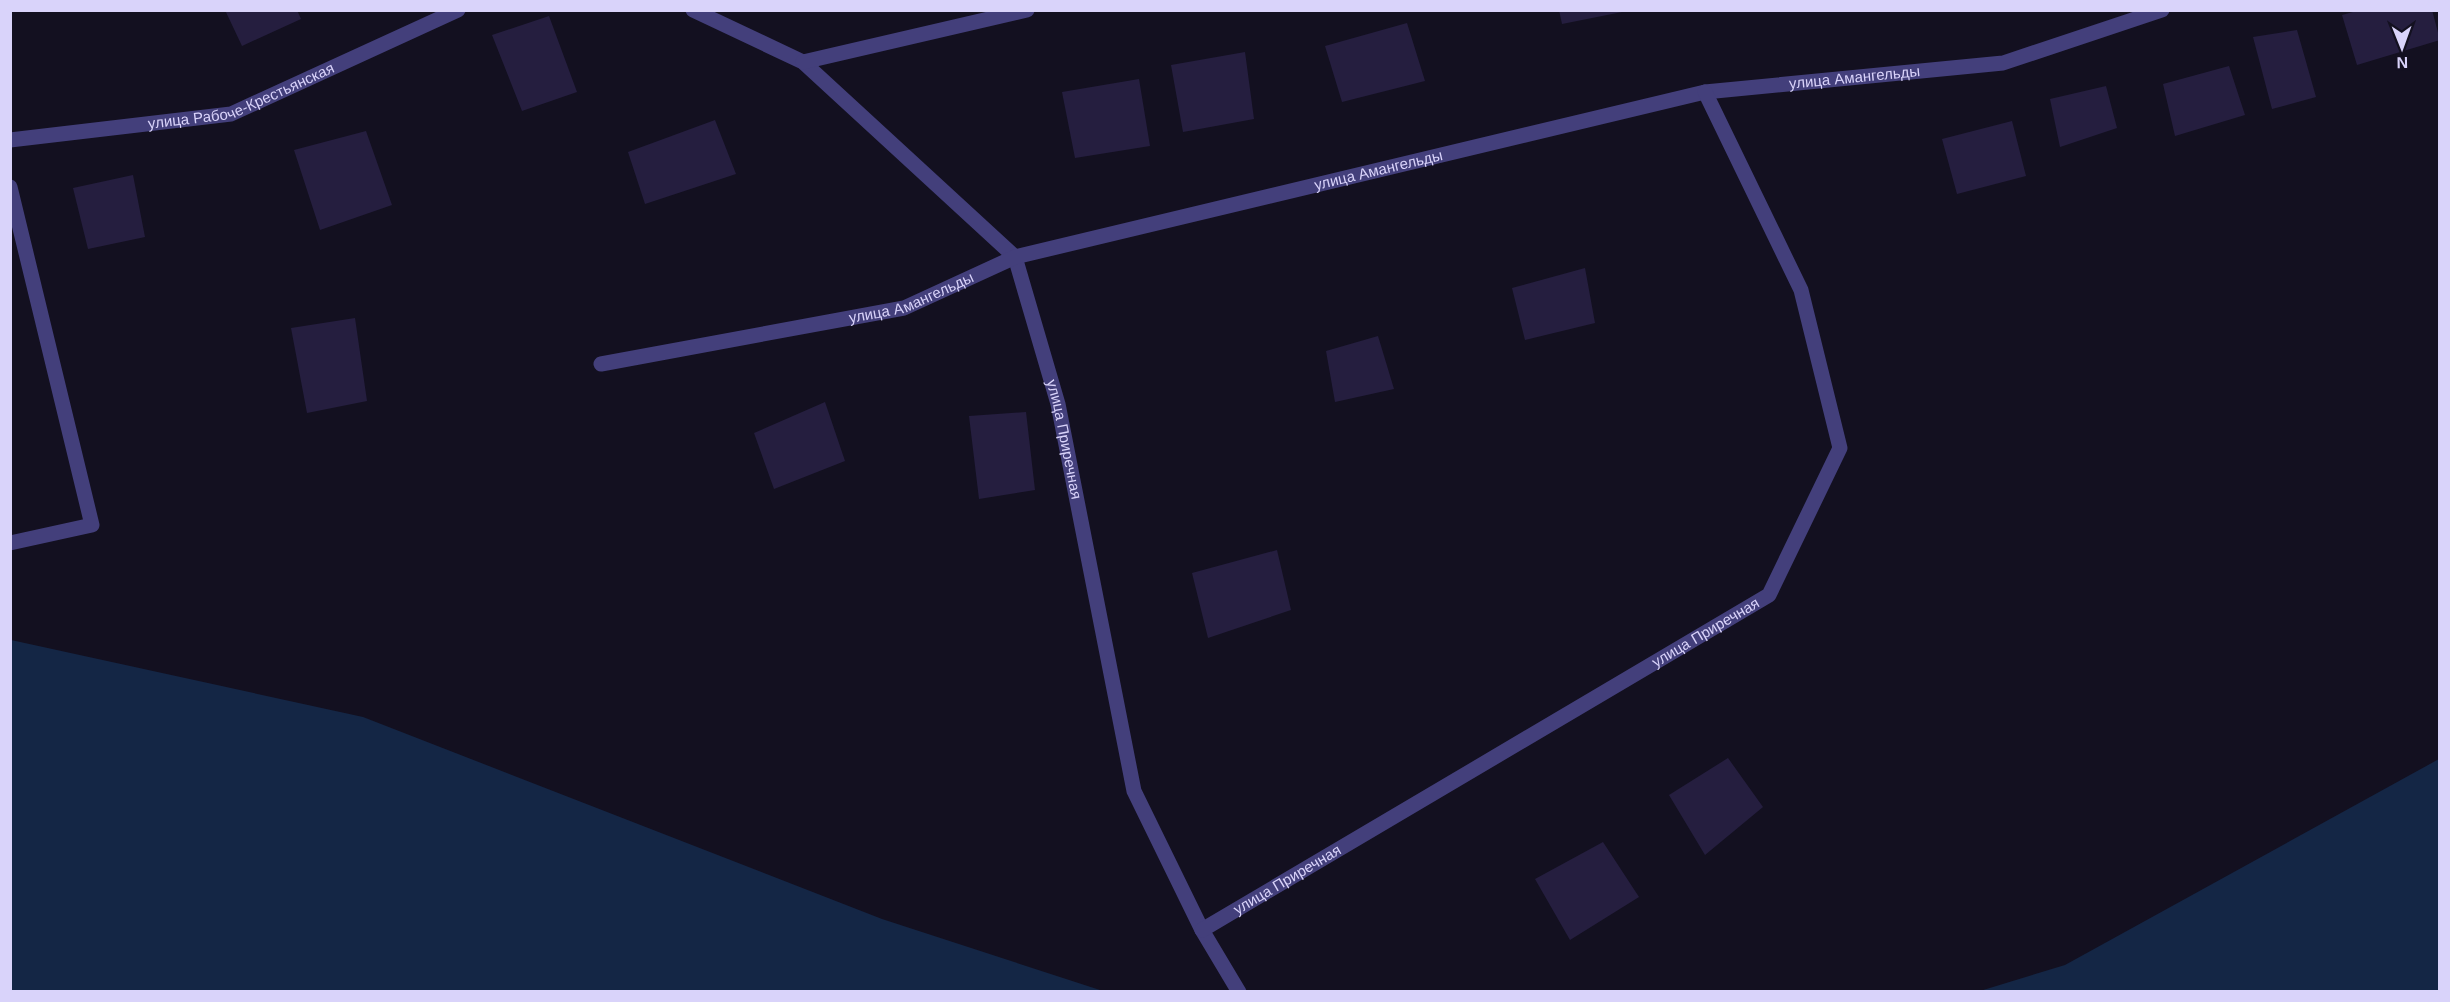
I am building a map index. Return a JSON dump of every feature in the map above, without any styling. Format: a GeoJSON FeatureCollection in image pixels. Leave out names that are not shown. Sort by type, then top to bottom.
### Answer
{"type":"FeatureCollection","features":[{"type":"Feature","properties":{"kind":"street","name":"улица Рабоче-Крестьянская"},"geometry":{"type":"LineString","coordinates":[[10,140],[231,114],[458,10]]}},
{"type":"Feature","properties":{"kind":"street"},"geometry":{"type":"LineString","coordinates":[[693,10],[803,62],[1015,256]]}},
{"type":"Feature","properties":{"kind":"street"},"geometry":{"type":"LineString","coordinates":[[803,62],[972,17],[1027,10]]}},
{"type":"Feature","properties":{"kind":"street","name":"улица Амангельды"},"geometry":{"type":"LineString","coordinates":[[601,364],[904,308],[1015,256],[1705,92],[2003,63],[2162,10]]}},
{"type":"Feature","properties":{"kind":"street","name":"улица Приречная"},"geometry":{"type":"LineString","coordinates":[[1202,930],[1769,595],[1840,448],[1801,290],[1705,92]]}},
{"type":"Feature","properties":{"kind":"street"},"geometry":{"type":"LineString","coordinates":[[10,187],[92,525],[10,543]]}},
{"type":"Feature","properties":{"kind":"street","name":"улица Приречная"},"geometry":{"type":"LineString","coordinates":[[1015,256],[1058,404],[1134,791],[1202,930],[1239,992]]}},
{"type":"Feature","properties":{"kind":"water"},"geometry":{"type":"Polygon","coordinates":[[[11,640],[363,717],[882,919],[1103,991],[11,991],[11,640]]]}},
{"type":"Feature","properties":{"kind":"water"},"geometry":{"type":"Polygon","coordinates":[[[2439,759],[2439,991],[1980,991],[2065,965],[2439,759]]]}},
{"type":"Feature","properties":{"kind":"building"},"geometry":{"type":"Polygon","coordinates":[[[225,10],[297,10],[301,19],[242,46],[225,10]]]}},
{"type":"Feature","properties":{"kind":"building"},"geometry":{"type":"Polygon","coordinates":[[[1559,10],[1622,10],[1622,12],[1562,24],[1559,10]]]}},
{"type":"Feature","properties":{"kind":"building"},"geometry":{"type":"Polygon","coordinates":[[[2360,10],[2432,10],[2440,40],[2357,65],[2342,15],[2360,10]]]}},
{"type":"Feature","properties":{"kind":"building"},"geometry":{"type":"Polygon","coordinates":[[[549,16],[577,92],[522,111],[492,35],[549,16]]]}},
{"type":"Feature","properties":{"kind":"building"},"geometry":{"type":"Polygon","coordinates":[[[1407,23],[1425,81],[1342,102],[1325,46],[1407,23]]]}},
{"type":"Feature","properties":{"kind":"building"},"geometry":{"type":"Polygon","coordinates":[[[2297,30],[2316,97],[2272,109],[2253,37],[2297,30]]]}},
{"type":"Feature","properties":{"kind":"building"},"geometry":{"type":"Polygon","coordinates":[[[1245,52],[1254,119],[1183,132],[1171,65],[1245,52]]]}},
{"type":"Feature","properties":{"kind":"building"},"geometry":{"type":"Polygon","coordinates":[[[2229,66],[2245,115],[2175,136],[2163,84],[2229,66]]]}},
{"type":"Feature","properties":{"kind":"building"},"geometry":{"type":"Polygon","coordinates":[[[1139,79],[1150,146],[1075,158],[1062,92],[1139,79]]]}},
{"type":"Feature","properties":{"kind":"building"},"geometry":{"type":"Polygon","coordinates":[[[2106,86],[2117,128],[2060,147],[2050,99],[2106,86]]]}},
{"type":"Feature","properties":{"kind":"building"},"geometry":{"type":"Polygon","coordinates":[[[715,120],[736,174],[645,204],[628,152],[715,120]]]}},
{"type":"Feature","properties":{"kind":"building"},"geometry":{"type":"Polygon","coordinates":[[[2012,121],[2026,176],[1957,194],[1942,139],[2012,121]]]}},
{"type":"Feature","properties":{"kind":"building"},"geometry":{"type":"Polygon","coordinates":[[[366,131],[392,205],[320,230],[294,150],[366,131]]]}},
{"type":"Feature","properties":{"kind":"building"},"geometry":{"type":"Polygon","coordinates":[[[133,175],[145,237],[88,249],[73,188],[133,175]]]}},
{"type":"Feature","properties":{"kind":"building"},"geometry":{"type":"Polygon","coordinates":[[[1585,268],[1595,323],[1525,340],[1512,288],[1585,268]]]}},
{"type":"Feature","properties":{"kind":"building"},"geometry":{"type":"Polygon","coordinates":[[[355,318],[367,401],[307,413],[291,328],[355,318]]]}},
{"type":"Feature","properties":{"kind":"building"},"geometry":{"type":"Polygon","coordinates":[[[1378,336],[1394,389],[1335,402],[1326,351],[1378,336]]]}},
{"type":"Feature","properties":{"kind":"building"},"geometry":{"type":"Polygon","coordinates":[[[825,402],[845,461],[774,489],[754,433],[825,402]]]}},
{"type":"Feature","properties":{"kind":"building"},"geometry":{"type":"Polygon","coordinates":[[[1026,412],[1035,490],[979,499],[969,416],[1026,412]]]}},
{"type":"Feature","properties":{"kind":"building"},"geometry":{"type":"Polygon","coordinates":[[[1277,550],[1291,610],[1208,638],[1192,573],[1277,550]]]}},
{"type":"Feature","properties":{"kind":"building"},"geometry":{"type":"Polygon","coordinates":[[[1728,758],[1763,807],[1705,855],[1669,795],[1728,758]]]}},
{"type":"Feature","properties":{"kind":"building"},"geometry":{"type":"Polygon","coordinates":[[[1603,842],[1639,897],[1570,940],[1535,879],[1603,842]]]}}]}
